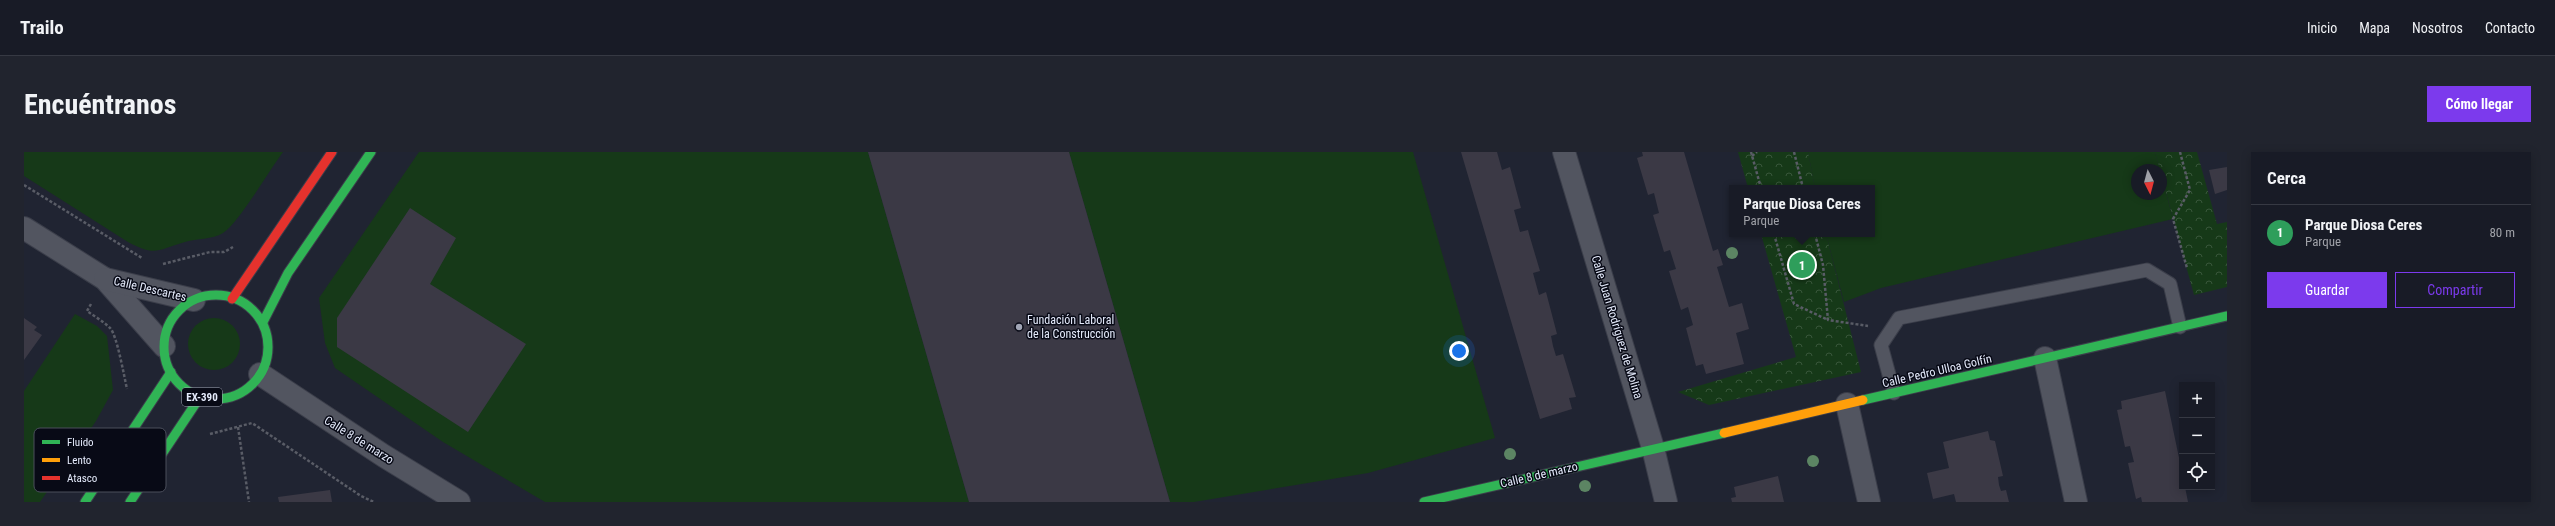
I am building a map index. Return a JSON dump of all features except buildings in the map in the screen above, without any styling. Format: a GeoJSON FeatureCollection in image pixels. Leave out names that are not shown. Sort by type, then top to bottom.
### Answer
{"type":"FeatureCollection","features":[{"type":"Feature","properties":{"kind":"main road"},"geometry":{"type":"LineString","coordinates":[[232,299],[332,152]]}},
{"type":"Feature","properties":{"kind":"main road"},"geometry":{"type":"LineString","coordinates":[[263,322],[288,273],[370,152]]}},
{"type":"Feature","properties":{"kind":"main road","name":"EX-390"},"geometry":{"type":"LineString","coordinates":[[213,295],[232,299],[250,307],[263,322],[269,342],[268,361],[256,382],[240,394],[221,399],[200,397],[183,387],[171,372],[164,346],[167,326],[177,313],[194,300],[213,295]]}},
{"type":"Feature","properties":{"kind":"main road","name":"Calle Pedro Ulloa Golfín"},"geometry":{"type":"LineString","coordinates":[[1653,448],[2227,316]]}},
{"type":"Feature","properties":{"kind":"main road","name":"EX-390"},"geometry":{"type":"LineString","coordinates":[[134,428],[171,372]]}},
{"type":"Feature","properties":{"kind":"main road","name":"EX-390"},"geometry":{"type":"LineString","coordinates":[[166,448],[200,397]]}},
{"type":"Feature","properties":{"kind":"main road","name":"Calle 8 de marzo"},"geometry":{"type":"LineString","coordinates":[[1424,502],[1653,448]]}},
{"type":"Feature","properties":{"kind":"main road","name":"EX-390"},"geometry":{"type":"LineString","coordinates":[[86,502],[93,492]]}},
{"type":"Feature","properties":{"kind":"main road","name":"EX-390"},"geometry":{"type":"LineString","coordinates":[[130,502],[137,492]]}},
{"type":"Feature","properties":{"kind":"street","name":"Calle Juan Rodríguez de Molina"},"geometry":{"type":"LineString","coordinates":[[1564,152],[1653,448],[1666,502]]}},
{"type":"Feature","properties":{"kind":"street","name":"Calle Descartes"},"geometry":{"type":"LineString","coordinates":[[24,228],[105,279],[164,346]]}},
{"type":"Feature","properties":{"kind":"street","name":"Calle Descartes"},"geometry":{"type":"LineString","coordinates":[[105,279],[194,300]]}},
{"type":"Feature","properties":{"kind":"street"},"geometry":{"type":"LineString","coordinates":[[2045,358],[2076,502]]}},
{"type":"Feature","properties":{"kind":"street","name":"Calle 8 de marzo"},"geometry":{"type":"LineString","coordinates":[[260,374],[365,444],[459,502]]}},
{"type":"Feature","properties":{"kind":"street"},"geometry":{"type":"LineString","coordinates":[[1847,404],[1869,502]]}},
{"type":"Feature","properties":{"kind":"lane"},"geometry":{"type":"LineString","coordinates":[[1894,393],[1880,345],[1899,318],[2147,270],[2170,284],[2180,327]]}},
{"type":"Feature","properties":{"kind":"path"},"geometry":{"type":"LineString","coordinates":[[1751,152],[1760,185]]}},
{"type":"Feature","properties":{"kind":"path"},"geometry":{"type":"LineString","coordinates":[[1752,156],[1757,152]]}},
{"type":"Feature","properties":{"kind":"path"},"geometry":{"type":"LineString","coordinates":[[1794,152],[1802,185]]}},
{"type":"Feature","properties":{"kind":"path"},"geometry":{"type":"LineString","coordinates":[[2180,152],[2190,190],[2173,219],[2188,272]]}},
{"type":"Feature","properties":{"kind":"path"},"geometry":{"type":"LineString","coordinates":[[24,185],[145,260]]}},
{"type":"Feature","properties":{"kind":"path"},"geometry":{"type":"LineString","coordinates":[[1775,237],[1794,304],[1828,320],[1892,329]]}},
{"type":"Feature","properties":{"kind":"path"},"geometry":{"type":"LineString","coordinates":[[1816,237],[1824,265],[1828,320]]}},
{"type":"Feature","properties":{"kind":"path"},"geometry":{"type":"LineString","coordinates":[[158,266],[194,255],[224,252],[234,246]]}},
{"type":"Feature","properties":{"kind":"path"},"geometry":{"type":"LineString","coordinates":[[125,248],[87,311],[110,328],[116,337],[121,368],[128,392]]}},
{"type":"Feature","properties":{"kind":"path"},"geometry":{"type":"LineString","coordinates":[[206,440],[210,434],[252,423],[361,496],[374,502]]}},
{"type":"Feature","properties":{"kind":"path"},"geometry":{"type":"LineString","coordinates":[[238,427],[249,502]]}},
{"type":"Feature","properties":{"kind":"green space"},"geometry":{"type":"Polygon","coordinates":[[[24,152],[283,152],[237,219],[223,233],[214,237],[190,241],[156,251],[151,251],[137,247],[128,242],[24,176],[24,152]]]}},
{"type":"Feature","properties":{"kind":"green space"},"geometry":{"type":"Polygon","coordinates":[[[419,152],[868,152],[969,502],[545,502],[443,442],[335,368],[325,343],[319,298],[419,152]]]}},
{"type":"Feature","properties":{"kind":"green space"},"geometry":{"type":"Polygon","coordinates":[[[1069,152],[1413,152],[1495,438],[1368,473],[1194,502],[1170,502],[1069,152]]]}},
{"type":"Feature","properties":{"kind":"green space"},"geometry":{"type":"Polygon","coordinates":[[[1738,152],[1808,152],[1814,185],[1747,185],[1738,152]]]}},
{"type":"Feature","properties":{"kind":"green space"},"geometry":{"type":"Polygon","coordinates":[[[1808,152],[2155,152],[2158,164],[2131,164],[2131,200],[2167,200],[2167,196],[2173,219],[1881,288],[1844,302],[1827,237],[1875,237],[1875,185],[1814,185],[1808,152]]]}},
{"type":"Feature","properties":{"kind":"green space"},"geometry":{"type":"Polygon","coordinates":[[[2155,152],[2197,152],[2217,224],[2227,222],[2227,287],[2194,295],[2167,196],[2167,164],[2158,164],[2155,152]]]}},
{"type":"Feature","properties":{"kind":"green space"},"geometry":{"type":"Polygon","coordinates":[[[1762,237],[1827,237],[1861,372],[1709,405],[1678,392],[1796,357],[1762,237]]]}},
{"type":"Feature","properties":{"kind":"green space"},"geometry":{"type":"Polygon","coordinates":[[[75,314],[97,326],[107,336],[113,390],[91,428],[34,428],[34,492],[47,492],[40,502],[24,502],[24,391],[75,314]]]}},
{"type":"Feature","properties":{"kind":"green space"},"geometry":{"type":"Polygon","coordinates":[[[214,318],[224,320],[232,326],[238,334],[240,344],[238,354],[232,362],[224,368],[214,370],[204,368],[196,362],[190,354],[188,344],[190,334],[196,326],[204,320],[214,318]]]}},
{"type":"Feature","properties":{"kind":"traffic: fast"},"geometry":{"type":"LineString","coordinates":[[263,322],[288,273],[371,152]]}},
{"type":"Feature","properties":{"kind":"traffic: fast"},"geometry":{"type":"LineString","coordinates":[[216,295],[236,299],[245,304],[259,318],[264,327],[268,347],[264,367],[259,376],[245,390],[236,395],[216,399],[196,395],[187,390],[173,376],[168,367],[164,347],[168,327],[173,318],[187,304],[196,299],[216,295]]}},
{"type":"Feature","properties":{"kind":"traffic: fast"},"geometry":{"type":"LineString","coordinates":[[1863,400],[2227,316]]}},
{"type":"Feature","properties":{"kind":"traffic: fast"},"geometry":{"type":"LineString","coordinates":[[134,428],[171,372]]}},
{"type":"Feature","properties":{"kind":"traffic: fast"},"geometry":{"type":"LineString","coordinates":[[166,448],[200,397]]}},
{"type":"Feature","properties":{"kind":"traffic: fast"},"geometry":{"type":"LineString","coordinates":[[1424,502],[1724,433]]}},
{"type":"Feature","properties":{"kind":"traffic: fast"},"geometry":{"type":"LineString","coordinates":[[85,502],[92,492]]}},
{"type":"Feature","properties":{"kind":"traffic: fast"},"geometry":{"type":"LineString","coordinates":[[130,502],[137,492]]}},
{"type":"Feature","properties":{"kind":"traffic: slow"},"geometry":{"type":"LineString","coordinates":[[1724,433],[1863,400]]}},
{"type":"Feature","properties":{"kind":"traffic: jam"},"geometry":{"type":"LineString","coordinates":[[232,299],[332,152]]}},
{"type":"Feature","properties":{"kind":"place","name":"Parque Diosa Ceres"},"geometry":{"type":"Point","coordinates":[1802,265]}},
{"type":"Feature","properties":{"kind":"place","name":"Fundación Laboral de la Construcción"},"geometry":{"type":"Point","coordinates":[1019,327]}}]}
